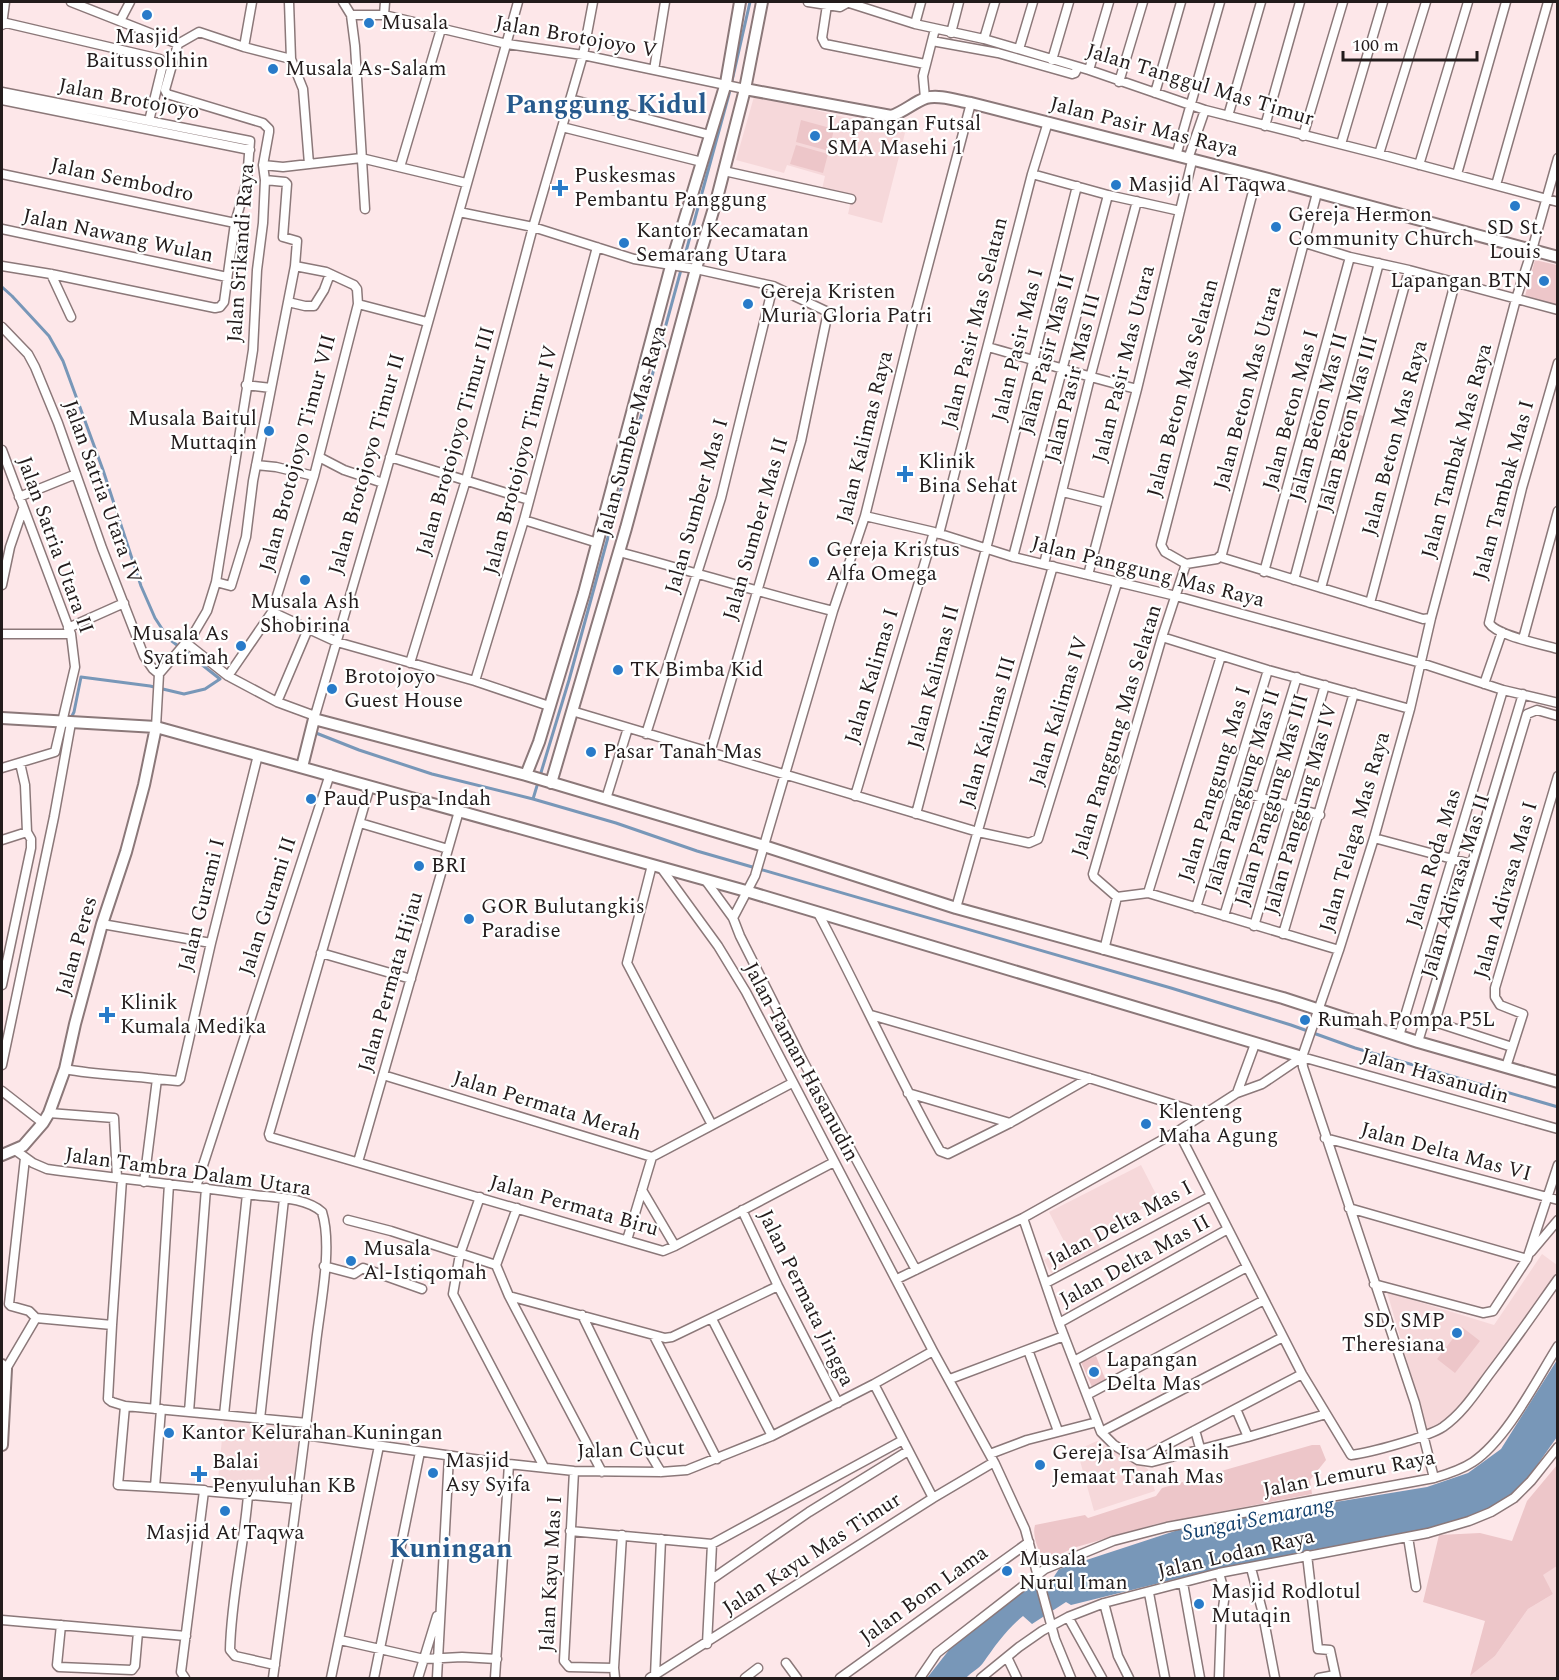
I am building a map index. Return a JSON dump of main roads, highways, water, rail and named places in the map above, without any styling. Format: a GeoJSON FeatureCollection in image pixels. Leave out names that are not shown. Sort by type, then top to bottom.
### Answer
{"type":"FeatureCollection","features":[{"type":"Feature","properties":{"kind":"water","name":"Sungai Semarang"},"geometry":{"type":"Polygon","coordinates":[[[1557,1360],[1557,1437],[1521,1488],[1485,1511],[1412,1534],[1312,1550],[1188,1576],[1071,1605],[1066,1602],[1032,1624],[1023,1616],[996,1644],[981,1665],[966,1678],[927,1678],[949,1650],[1031,1582],[1039,1588],[1053,1578],[1059,1569],[1178,1530],[1245,1514],[1427,1487],[1468,1473],[1501,1449],[1557,1360]]]}},
{"type":"Feature","properties":{"kind":"waterway"},"geometry":{"type":"LineString","coordinates":[[533,799],[569,680],[729,94],[750,2]]}},
{"type":"Feature","properties":{"kind":"waterway"},"geometry":{"type":"LineString","coordinates":[[2,287],[49,336],[63,361],[103,470],[141,586],[155,618],[168,638],[220,679],[205,689],[184,694],[150,686],[81,677],[71,718]]}},
{"type":"Feature","properties":{"kind":"waterway"},"geometry":{"type":"LineString","coordinates":[[316,733],[432,774],[533,799],[616,823],[697,851],[1171,988],[1291,1025],[1355,1048],[1558,1107]]}},
{"type":"Feature","properties":{"kind":"place","name":"Masjid Baitussolihin"},"geometry":{"type":"Point","coordinates":[147,15]}},
{"type":"Feature","properties":{"kind":"place","name":"Musala"},"geometry":{"type":"Point","coordinates":[369,23]}},
{"type":"Feature","properties":{"kind":"place","name":"Musala As-Salam"},"geometry":{"type":"Point","coordinates":[273,69]}},
{"type":"Feature","properties":{"kind":"place","name":"Lapangan Futsal SMA Masehi 1"},"geometry":{"type":"Point","coordinates":[815,136]}},
{"type":"Feature","properties":{"kind":"place","name":"Masjid Al Taqwa"},"geometry":{"type":"Point","coordinates":[1116,185]}},
{"type":"Feature","properties":{"kind":"place","name":"Puskesmas Pembantu Panggung"},"geometry":{"type":"Point","coordinates":[560,188]}},
{"type":"Feature","properties":{"kind":"place","name":"SD St. Louis"},"geometry":{"type":"Point","coordinates":[1515,206]}},
{"type":"Feature","properties":{"kind":"place","name":"Gereja Hermon Community Church"},"geometry":{"type":"Point","coordinates":[1276,227]}},
{"type":"Feature","properties":{"kind":"place","name":"Kantor Kecamatan Semarang Utara"},"geometry":{"type":"Point","coordinates":[624,243]}},
{"type":"Feature","properties":{"kind":"place","name":"Lapangan BTN"},"geometry":{"type":"Point","coordinates":[1544,281]}},
{"type":"Feature","properties":{"kind":"place","name":"Gereja Kristen Muria Gloria Patri"},"geometry":{"type":"Point","coordinates":[748,304]}},
{"type":"Feature","properties":{"kind":"place","name":"Musala Baitul Muttaqin"},"geometry":{"type":"Point","coordinates":[269,431]}},
{"type":"Feature","properties":{"kind":"place","name":"Klinik Bina Sehat"},"geometry":{"type":"Point","coordinates":[905,474]}},
{"type":"Feature","properties":{"kind":"place","name":"Gereja Kristus Alfa Omega"},"geometry":{"type":"Point","coordinates":[814,562]}},
{"type":"Feature","properties":{"kind":"place","name":"Musala Ash Shobirina"},"geometry":{"type":"Point","coordinates":[305,580]}},
{"type":"Feature","properties":{"kind":"place","name":"Musala As Syatimah"},"geometry":{"type":"Point","coordinates":[241,646]}},
{"type":"Feature","properties":{"kind":"place","name":"TK Bimba Kid"},"geometry":{"type":"Point","coordinates":[618,670]}},
{"type":"Feature","properties":{"kind":"place","name":"Brotojoyo Guest House"},"geometry":{"type":"Point","coordinates":[332,689]}},
{"type":"Feature","properties":{"kind":"place","name":"Pasar Tanah Mas"},"geometry":{"type":"Point","coordinates":[591,752]}},
{"type":"Feature","properties":{"kind":"place","name":"Paud Puspa Indah"},"geometry":{"type":"Point","coordinates":[311,799]}},
{"type":"Feature","properties":{"kind":"place","name":"BRI"},"geometry":{"type":"Point","coordinates":[419,866]}},
{"type":"Feature","properties":{"kind":"place","name":"GOR Bulutangkis Paradise"},"geometry":{"type":"Point","coordinates":[469,919]}},
{"type":"Feature","properties":{"kind":"place","name":"Klinik Kumala Medika"},"geometry":{"type":"Point","coordinates":[107,1015]}},
{"type":"Feature","properties":{"kind":"place","name":"Rumah Pompa P5L"},"geometry":{"type":"Point","coordinates":[1305,1020]}},
{"type":"Feature","properties":{"kind":"place","name":"Klenteng Maha Agung"},"geometry":{"type":"Point","coordinates":[1146,1124]}},
{"type":"Feature","properties":{"kind":"place","name":"Musala Al-Istiqomah"},"geometry":{"type":"Point","coordinates":[351,1261]}},
{"type":"Feature","properties":{"kind":"place","name":"SD, SMP Theresiana"},"geometry":{"type":"Point","coordinates":[1457,1333]}},
{"type":"Feature","properties":{"kind":"place","name":"Lapangan Delta Mas"},"geometry":{"type":"Point","coordinates":[1094,1372]}},
{"type":"Feature","properties":{"kind":"place","name":"Kantor Kelurahan Kuningan"},"geometry":{"type":"Point","coordinates":[169,1433]}},
{"type":"Feature","properties":{"kind":"place","name":"Gereja Isa Almasih Jemaat Tanah Mas"},"geometry":{"type":"Point","coordinates":[1040,1465]}},
{"type":"Feature","properties":{"kind":"place","name":"Masjid Asy Syifa"},"geometry":{"type":"Point","coordinates":[433,1473]}},
{"type":"Feature","properties":{"kind":"place","name":"Balai Penyuluhan KB"},"geometry":{"type":"Point","coordinates":[199,1474]}},
{"type":"Feature","properties":{"kind":"place","name":"Masjid At Taqwa"},"geometry":{"type":"Point","coordinates":[225,1511]}},
{"type":"Feature","properties":{"kind":"place","name":"Musala Nurul Iman"},"geometry":{"type":"Point","coordinates":[1007,1571]}},
{"type":"Feature","properties":{"kind":"place","name":"Masjid Rodlotul Mutaqin"},"geometry":{"type":"Point","coordinates":[1199,1604]}},
{"type":"Feature","properties":{"kind":"district","name":"Panggung Kidul"},"geometry":{"type":"Point","coordinates":[606,105]}},
{"type":"Feature","properties":{"kind":"district","name":"Kuningan"},"geometry":{"type":"Point","coordinates":[451,1549]}}]}
